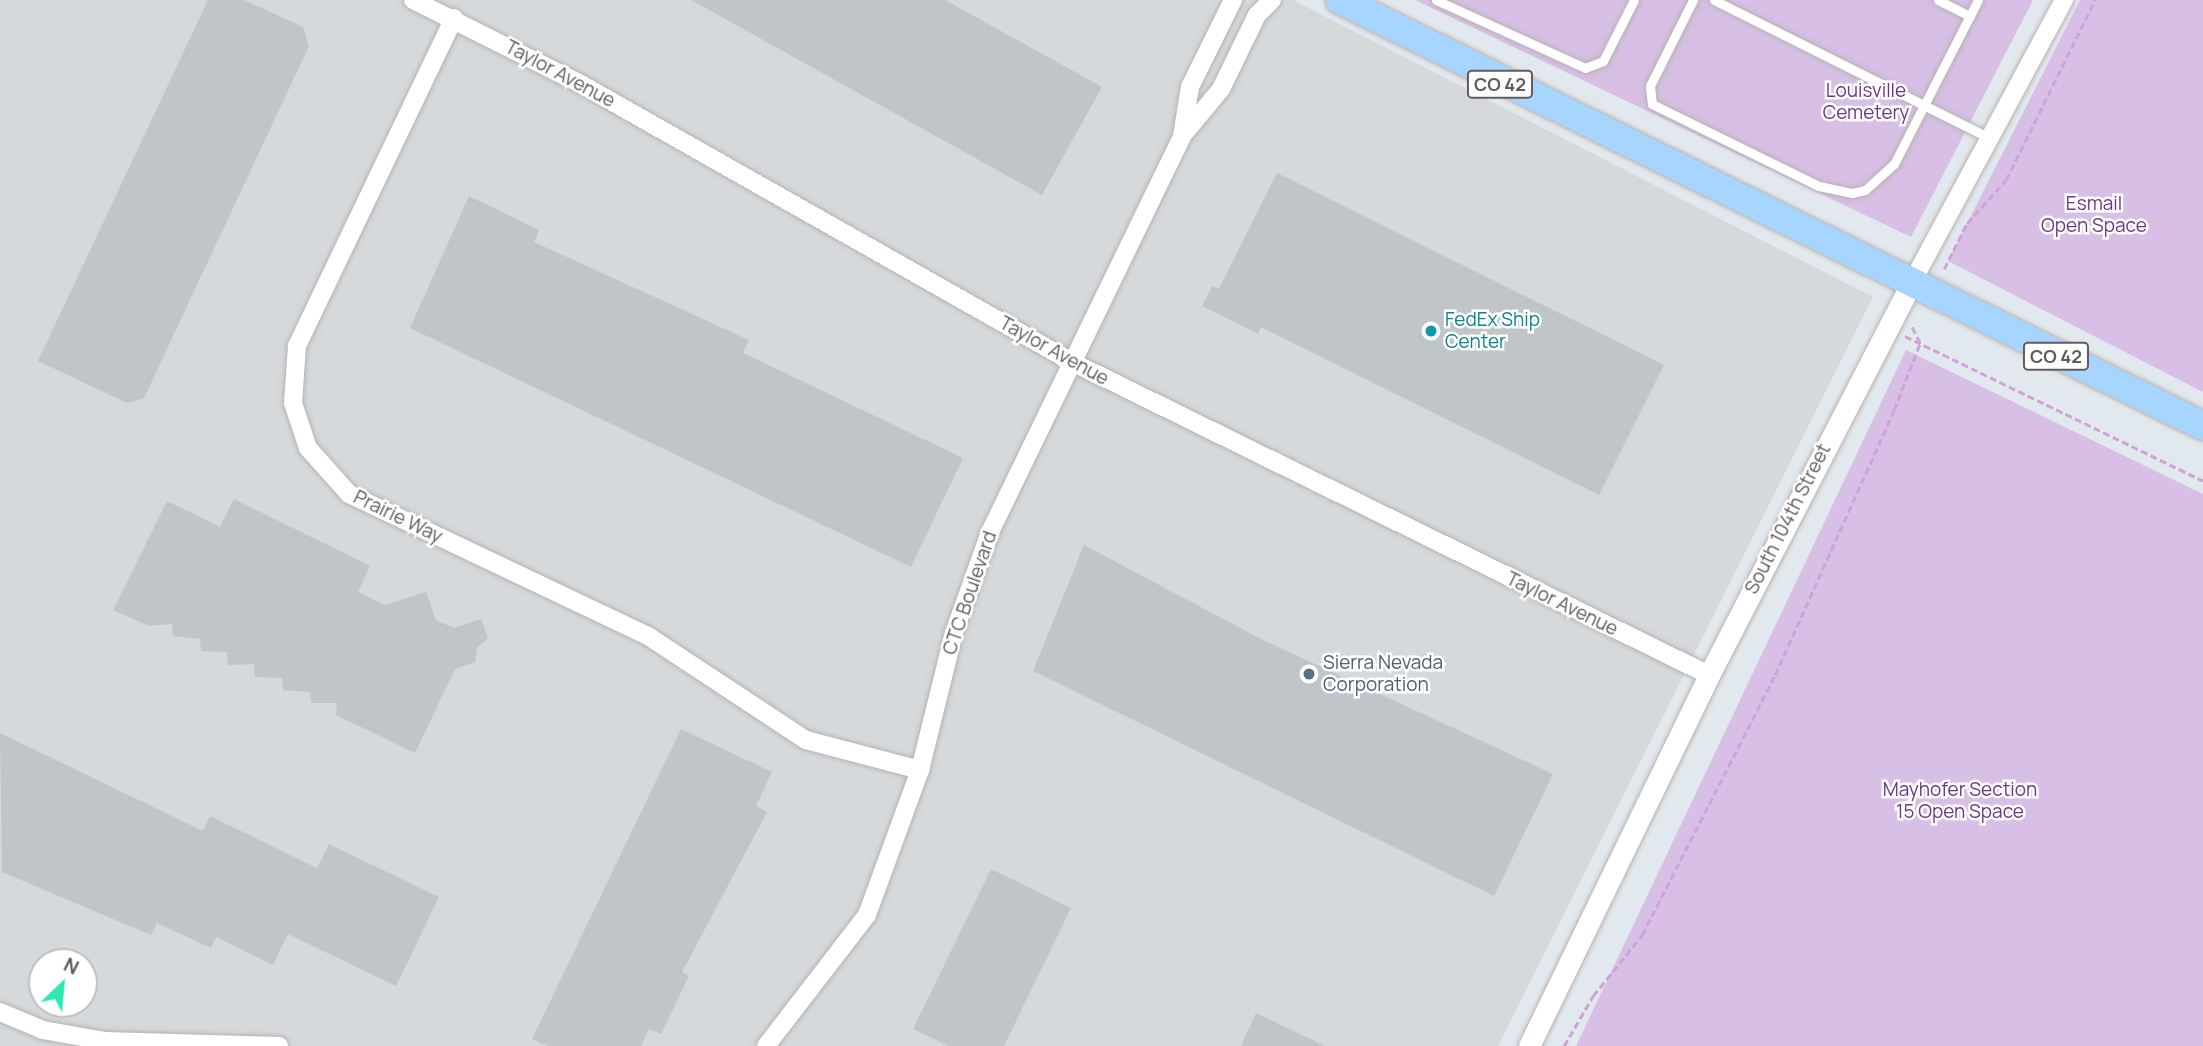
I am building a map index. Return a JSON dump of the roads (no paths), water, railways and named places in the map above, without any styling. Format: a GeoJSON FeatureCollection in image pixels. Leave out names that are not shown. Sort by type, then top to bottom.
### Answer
{"type":"FeatureCollection","features":[{"type":"Feature","properties":{"kind":"main road","name":"CO 42"},"geometry":{"type":"LineString","coordinates":[[1340,0],[1910,286],[2203,426]]}},
{"type":"Feature","properties":{"kind":"street","name":"Taylor Avenue"},"geometry":{"type":"LineString","coordinates":[[414,0],[454,18],[1072,362],[1709,675]]}},
{"type":"Feature","properties":{"kind":"street","name":"CTC Boulevard"},"geometry":{"type":"LineString","coordinates":[[1182,136],[1190,87],[1233,0]]}},
{"type":"Feature","properties":{"kind":"street","name":"CTC Boulevard"},"geometry":{"type":"LineString","coordinates":[[766,1046],[859,932],[920,770],[970,583],[1072,362],[1182,136],[1221,89],[1257,15],[1272,0]]}},
{"type":"Feature","properties":{"kind":"street","name":"South 104th Street"},"geometry":{"type":"LineString","coordinates":[[1529,1046],[1709,675],[1886,327],[1992,139],[2064,0]]}},
{"type":"Feature","properties":{"kind":"street","name":"Prairie Way"},"geometry":{"type":"LineString","coordinates":[[454,18],[297,346],[293,403],[308,448],[349,494],[648,636],[806,740],[920,770]]}},
{"type":"Feature","properties":{"kind":"street"},"geometry":{"type":"LineString","coordinates":[[0,1012],[43,1030],[104,1041],[279,1046]]}},
{"type":"Feature","properties":{"kind":"lane"},"geometry":{"type":"LineString","coordinates":[[1436,0],[1586,68],[1603,61],[1634,0]]}},
{"type":"Feature","properties":{"kind":"lane"},"geometry":{"type":"LineString","coordinates":[[1693,0],[1650,86],[1652,104],[1819,186],[1852,193],[1880,179],[1926,106],[1978,0]]}},
{"type":"Feature","properties":{"kind":"lane"},"geometry":{"type":"LineString","coordinates":[[1714,0],[1992,139]]}},
{"type":"Feature","properties":{"kind":"lane"},"geometry":{"type":"LineString","coordinates":[[1938,0],[1970,16]]}},
{"type":"Feature","properties":{"kind":"place","name":"FedEx Ship Center"},"geometry":{"type":"Point","coordinates":[1431,331]}},
{"type":"Feature","properties":{"kind":"place","name":"Sierra Nevada Corporation"},"geometry":{"type":"Point","coordinates":[1309,674]}},
{"type":"Feature","properties":{"kind":"park label","name":"Louisville Cemetery"},"geometry":{"type":"Point","coordinates":[1866,102]}},
{"type":"Feature","properties":{"kind":"park label","name":"Esmail Open Space"},"geometry":{"type":"Point","coordinates":[2094,215]}},
{"type":"Feature","properties":{"kind":"park label","name":"Mayhofer Section 15 Open Space"},"geometry":{"type":"Point","coordinates":[1960,801]}}]}
